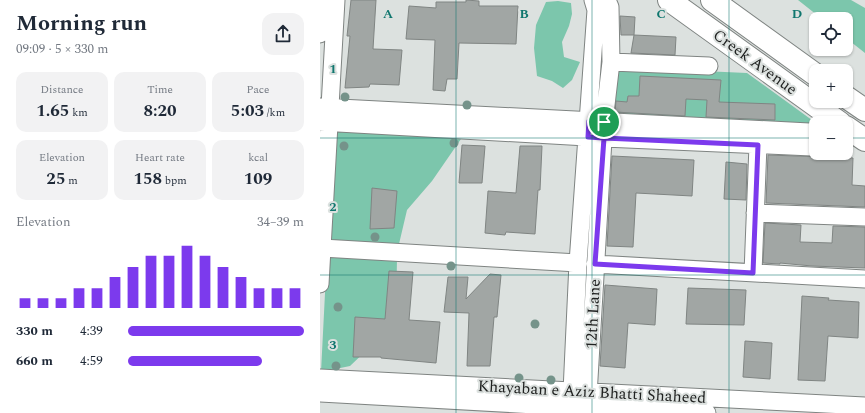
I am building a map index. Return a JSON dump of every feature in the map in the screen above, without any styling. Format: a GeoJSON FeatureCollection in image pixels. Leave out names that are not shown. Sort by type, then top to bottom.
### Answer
{"type":"FeatureCollection","features":[{"type":"Feature","properties":{"kind":"main road","name":"Creek Avenue"},"geometry":{"type":"LineString","coordinates":[[669,0],[830,116]]}},
{"type":"Feature","properties":{"kind":"main road","name":"Creek Avenue"},"geometry":{"type":"LineString","coordinates":[[712,0],[809,70]]}},
{"type":"Feature","properties":{"kind":"main road"},"geometry":{"type":"LineString","coordinates":[[853,102],[865,110]]}},
{"type":"Feature","properties":{"kind":"main road"},"geometry":{"type":"LineString","coordinates":[[853,132],[865,140]]}},
{"type":"Feature","properties":{"kind":"street"},"geometry":{"type":"LineString","coordinates":[[320,34],[322,0]]}},
{"type":"Feature","properties":{"kind":"street"},"geometry":{"type":"LineString","coordinates":[[320,284],[325,115],[336,0]]}},
{"type":"Feature","properties":{"kind":"street","name":"12th Lane"},"geometry":{"type":"LineString","coordinates":[[580,404],[595,264],[596,10],[593,0]]}},
{"type":"Feature","properties":{"kind":"street","name":"12th Lane"},"geometry":{"type":"LineString","coordinates":[[580,404],[578,263],[596,129],[611,62],[610,7],[607,0]]}},
{"type":"Feature","properties":{"kind":"street"},"geometry":{"type":"LineString","coordinates":[[611,62],[709,66]]}},
{"type":"Feature","properties":{"kind":"street"},"geometry":{"type":"LineString","coordinates":[[325,115],[596,129],[809,132],[813,135],[814,144],[812,147],[758,145],[596,129]]}},
{"type":"Feature","properties":{"kind":"street"},"geometry":{"type":"LineString","coordinates":[[753,273],[758,145]]}},
{"type":"Feature","properties":{"kind":"street"},"geometry":{"type":"LineString","coordinates":[[755,213],[865,217]]}},
{"type":"Feature","properties":{"kind":"street"},"geometry":{"type":"LineString","coordinates":[[322,248],[578,263]]}},
{"type":"Feature","properties":{"kind":"street"},"geometry":{"type":"LineString","coordinates":[[595,264],[865,279]]}},
{"type":"Feature","properties":{"kind":"street","name":"Khayaban e Aziz Bhatti Shaheed"},"geometry":{"type":"LineString","coordinates":[[320,378],[580,404],[865,406]]}},
{"type":"Feature","properties":{"kind":"street","name":"Khayaban e Aziz Bhatti Shaheed"},"geometry":{"type":"LineString","coordinates":[[320,393],[580,404],[707,413]]}},
{"type":"Feature","properties":{"kind":"green space"},"geometry":{"type":"Polygon","coordinates":[[[798,0],[851,0],[865,8],[865,53],[853,44],[853,12],[813,12],[798,0]]]}},
{"type":"Feature","properties":{"kind":"green space"},"geometry":{"type":"Polygon","coordinates":[[[558,1],[571,3],[572,14],[569,26],[562,42],[564,57],[580,62],[572,80],[563,88],[552,81],[537,76],[534,48],[536,25],[546,2],[558,1]]]}},
{"type":"Feature","properties":{"kind":"green space"},"geometry":{"type":"Polygon","coordinates":[[[614,67],[747,73],[809,118],[809,131],[610,119],[614,67]]]}},
{"type":"Feature","properties":{"kind":"green space"},"geometry":{"type":"Polygon","coordinates":[[[335,130],[461,139],[432,181],[407,210],[399,244],[328,242],[335,130]]]}},
{"type":"Feature","properties":{"kind":"green space"},"geometry":{"type":"Polygon","coordinates":[[[327,254],[397,258],[396,314],[372,345],[350,366],[321,372],[327,254]]]}},
{"type":"Feature","properties":{"kind":"building"},"geometry":{"type":"Polygon","coordinates":[[[351,0],[376,0],[373,49],[402,50],[399,85],[370,84],[369,87],[345,88],[350,36],[347,36],[351,0]]]}},
{"type":"Feature","properties":{"kind":"building"},"geometry":{"type":"Polygon","coordinates":[[[466,0],[479,1],[479,6],[518,6],[516,44],[459,43],[457,79],[447,79],[445,91],[433,90],[435,40],[406,39],[409,6],[436,8],[436,2],[466,2],[466,0]]]}},
{"type":"Feature","properties":{"kind":"building"},"geometry":{"type":"Polygon","coordinates":[[[620,16],[635,17],[634,35],[621,35],[620,16]]]}},
{"type":"Feature","properties":{"kind":"building"},"geometry":{"type":"Polygon","coordinates":[[[634,35],[676,37],[675,55],[631,53],[634,35]]]}},
{"type":"Feature","properties":{"kind":"building"},"geometry":{"type":"Polygon","coordinates":[[[640,76],[721,80],[719,102],[775,104],[775,120],[706,117],[707,100],[686,99],[685,116],[615,112],[616,101],[627,102],[628,96],[639,96],[640,76]]]}},
{"type":"Feature","properties":{"kind":"building"},"geometry":{"type":"Polygon","coordinates":[[[462,145],[485,146],[482,183],[459,183],[462,145]]]}},
{"type":"Feature","properties":{"kind":"building"},"geometry":{"type":"Polygon","coordinates":[[[520,146],[542,146],[540,190],[538,190],[535,234],[506,232],[505,235],[485,233],[488,191],[516,193],[520,146]]]}},
{"type":"Feature","properties":{"kind":"building"},"geometry":{"type":"Polygon","coordinates":[[[768,155],[809,156],[809,160],[853,160],[852,185],[865,186],[865,207],[766,203],[768,155]]]}},
{"type":"Feature","properties":{"kind":"building"},"geometry":{"type":"Polygon","coordinates":[[[612,156],[694,160],[692,196],[636,193],[633,247],[607,246],[612,156]]]}},
{"type":"Feature","properties":{"kind":"building"},"geometry":{"type":"Polygon","coordinates":[[[726,162],[747,164],[746,200],[724,199],[726,162]]]}},
{"type":"Feature","properties":{"kind":"building"},"geometry":{"type":"Polygon","coordinates":[[[372,188],[397,191],[394,228],[370,229],[372,188]]]}},
{"type":"Feature","properties":{"kind":"building"},"geometry":{"type":"Polygon","coordinates":[[[765,223],[801,225],[800,242],[832,243],[833,226],[865,227],[865,268],[763,263],[765,223]]]}},
{"type":"Feature","properties":{"kind":"building"},"geometry":{"type":"Polygon","coordinates":[[[389,271],[413,272],[409,320],[440,322],[436,363],[381,357],[353,357],[355,317],[385,319],[389,271]]]}},
{"type":"Feature","properties":{"kind":"building"},"geometry":{"type":"Polygon","coordinates":[[[490,274],[501,275],[497,317],[494,317],[490,366],[467,366],[469,313],[444,312],[448,277],[468,277],[466,299],[490,274]]]}},
{"type":"Feature","properties":{"kind":"building"},"geometry":{"type":"Polygon","coordinates":[[[605,285],[657,289],[655,325],[628,323],[625,368],[600,366],[605,285]]]}},
{"type":"Feature","properties":{"kind":"building"},"geometry":{"type":"Polygon","coordinates":[[[688,288],[746,290],[744,325],[686,324],[688,288]]]}},
{"type":"Feature","properties":{"kind":"building"},"geometry":{"type":"Polygon","coordinates":[[[802,296],[829,298],[828,300],[859,302],[858,338],[828,336],[825,381],[798,380],[802,296]]]}},
{"type":"Feature","properties":{"kind":"building"},"geometry":{"type":"Polygon","coordinates":[[[745,341],[772,343],[770,379],[743,377],[745,341]]]}},
{"type":"Feature","properties":{"kind":"route"},"geometry":{"type":"LineString","coordinates":[[604,122],[589,121],[588,137],[604,138],[595,264],[753,273],[758,145],[604,138],[604,122]]}}]}
